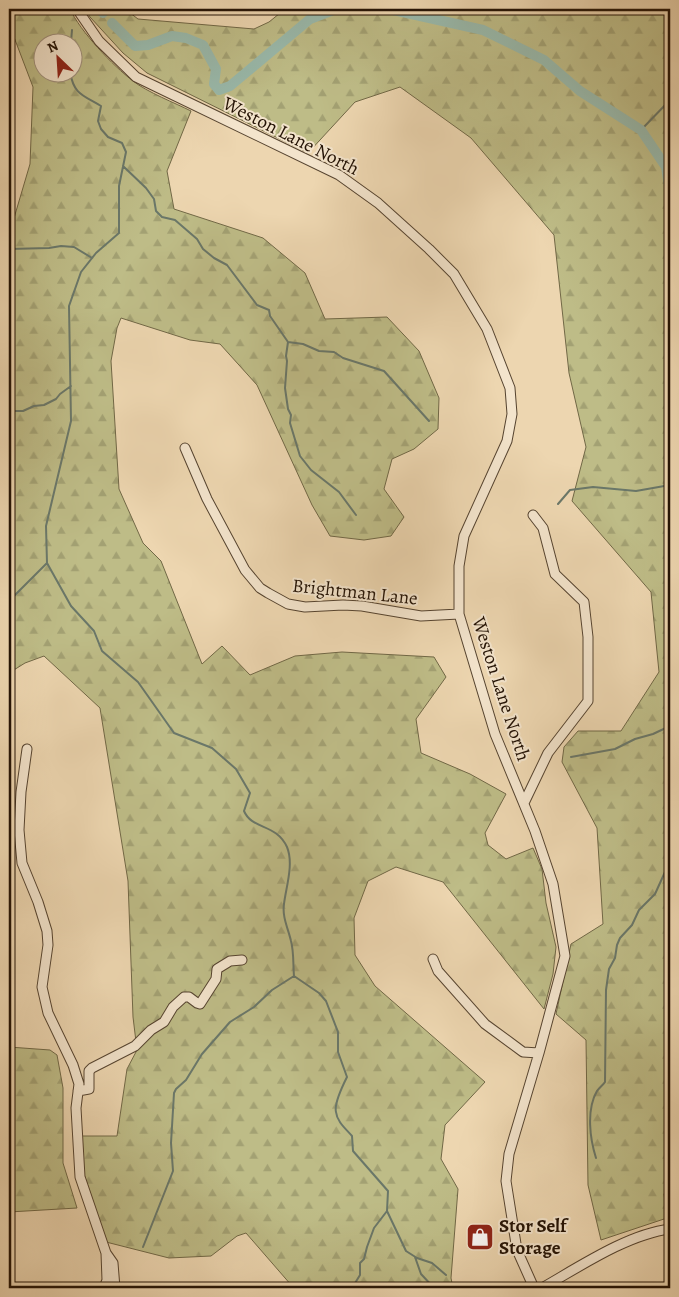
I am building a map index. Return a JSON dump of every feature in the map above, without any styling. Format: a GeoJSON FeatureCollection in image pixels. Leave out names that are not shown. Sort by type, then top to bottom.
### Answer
{"type":"FeatureCollection","features":[{"type":"Feature","properties":{"kind":"street","name":"Weston Lane North"},"geometry":{"type":"LineString","coordinates":[[77,9],[99,41],[136,77],[339,175],[378,203],[454,274],[486,329],[510,388],[512,414],[507,441],[464,536],[459,566],[460,614],[495,734],[535,831],[553,884],[565,956],[509,1154],[506,1181],[517,1250],[534,1288]]}},
{"type":"Feature","properties":{"kind":"street","name":"Brightman Lane"},"geometry":{"type":"LineString","coordinates":[[185,448],[207,499],[245,570],[260,588],[268,593],[288,604],[304,607],[362,606],[421,616],[460,614]]}},
{"type":"Feature","properties":{"kind":"street"},"geometry":{"type":"LineString","coordinates":[[524,803],[548,753],[588,702],[588,637],[584,602],[555,574],[543,528],[533,515]]}},
{"type":"Feature","properties":{"kind":"street"},"geometry":{"type":"LineString","coordinates":[[27,749],[21,792],[19,830],[22,863],[47,931],[48,945],[42,987],[48,1013],[74,1065],[79,1084],[76,1108],[80,1177],[106,1253],[113,1263],[115,1288]]}},
{"type":"Feature","properties":{"kind":"street"},"geometry":{"type":"LineString","coordinates":[[433,959],[438,971],[485,1024],[523,1052],[539,1053]]}},
{"type":"Feature","properties":{"kind":"street"},"geometry":{"type":"LineString","coordinates":[[78,1091],[88,1089],[88,1071],[136,1046],[151,1030],[164,1022],[170,1011],[184,997],[189,997],[200,1004],[216,979],[217,969],[230,960],[242,960]]}},
{"type":"Feature","properties":{"kind":"street"},"geometry":{"type":"LineString","coordinates":[[542,1288],[636,1238],[670,1229]]}},
{"type":"Feature","properties":{"kind":"street"},"geometry":{"type":"LineString","coordinates":[[104,1288],[107,1280],[106,1253]]}},
{"type":"Feature","properties":{"kind":"green space"},"geometry":{"type":"Polygon","coordinates":[[[9,9],[70,9],[89,37],[125,75],[146,89],[191,111],[167,171],[174,209],[263,238],[305,273],[325,319],[387,317],[419,351],[439,398],[438,429],[414,449],[392,459],[384,489],[404,517],[391,536],[364,540],[330,536],[312,505],[257,385],[220,344],[190,340],[121,318],[117,328],[111,361],[119,489],[143,543],[161,561],[202,664],[222,646],[250,675],[295,656],[342,652],[434,657],[446,677],[416,719],[421,753],[470,774],[506,794],[485,833],[488,845],[506,859],[533,848],[542,869],[546,903],[556,947],[553,974],[544,1009],[443,882],[396,867],[368,881],[354,918],[355,955],[375,986],[485,1082],[445,1125],[441,1159],[458,1189],[451,1278],[453,1288],[292,1288],[246,1233],[237,1236],[211,1256],[169,1258],[106,1242],[84,1174],[82,1136],[117,1136],[127,1069],[137,1050],[133,1017],[128,881],[100,708],[44,656],[25,663],[9,673],[9,235],[30,164],[33,87],[9,24],[9,9]]]}},
{"type":"Feature","properties":{"kind":"green space"},"geometry":{"type":"Polygon","coordinates":[[[85,9],[125,9],[138,19],[254,29],[269,22],[285,9],[670,9],[670,1185],[664,1194],[667,1218],[601,1240],[588,1185],[586,1040],[556,1014],[571,944],[603,924],[597,828],[562,762],[564,747],[578,731],[621,731],[659,672],[651,592],[572,501],[586,447],[569,373],[554,235],[471,138],[400,87],[355,102],[308,153],[147,73],[123,53],[85,9]]]}},
{"type":"Feature","properties":{"kind":"green space"},"geometry":{"type":"Polygon","coordinates":[[[9,1047],[50,1050],[57,1055],[63,1088],[63,1163],[77,1208],[9,1212],[9,1047]]]}},
{"type":"Feature","properties":{"kind":"waterway"},"geometry":{"type":"LineString","coordinates":[[100,9],[103,13]]}},
{"type":"Feature","properties":{"kind":"waterway"},"geometry":{"type":"LineString","coordinates":[[112,23],[135,46],[148,45],[172,36],[186,38],[203,45],[216,69],[214,84],[219,90],[230,86],[310,19],[336,9]]}},
{"type":"Feature","properties":{"kind":"waterway"},"geometry":{"type":"LineString","coordinates":[[389,9],[483,30],[544,60],[580,91],[641,130],[666,167],[670,192]]}},
{"type":"Feature","properties":{"kind":"waterway"},"geometry":{"type":"LineString","coordinates":[[9,601],[47,563],[46,526],[71,421],[69,306],[81,272],[96,253],[119,233],[119,186],[126,152],[122,143],[108,137],[101,129],[98,121],[101,106],[80,94],[73,82]]}},
{"type":"Feature","properties":{"kind":"waterway"},"geometry":{"type":"LineString","coordinates":[[641,130],[670,100]]}},
{"type":"Feature","properties":{"kind":"waterway"},"geometry":{"type":"LineString","coordinates":[[123,166],[146,188],[154,199],[156,211],[162,217],[175,220],[197,239],[203,249],[227,265],[257,305],[269,310],[270,316],[288,342],[303,344],[319,351],[334,352],[343,358],[384,371],[429,421]]}},
{"type":"Feature","properties":{"kind":"waterway"},"geometry":{"type":"LineString","coordinates":[[670,211],[670,254]]}},
{"type":"Feature","properties":{"kind":"waterway"},"geometry":{"type":"LineString","coordinates":[[9,249],[74,247],[92,258]]}},
{"type":"Feature","properties":{"kind":"waterway"},"geometry":{"type":"LineString","coordinates":[[288,342],[285,388],[288,409],[291,415],[290,423],[300,456],[311,470],[339,492],[356,515]]}},
{"type":"Feature","properties":{"kind":"waterway"},"geometry":{"type":"LineString","coordinates":[[9,411],[23,411],[34,406],[44,405],[56,399],[71,386]]}},
{"type":"Feature","properties":{"kind":"waterway"},"geometry":{"type":"LineString","coordinates":[[558,504],[570,490],[593,487],[636,491],[670,485]]}},
{"type":"Feature","properties":{"kind":"waterway"},"geometry":{"type":"LineString","coordinates":[[47,563],[71,606],[94,631],[102,651],[138,682],[174,733],[212,748],[236,769],[250,793],[244,811],[253,821],[271,830],[282,839],[287,847],[290,861],[284,909],[292,945],[294,976],[272,990],[254,1007],[230,1022],[202,1054],[186,1080],[176,1089],[174,1093],[171,1143],[173,1171],[143,1247]]}},
{"type":"Feature","properties":{"kind":"waterway"},"geometry":{"type":"LineString","coordinates":[[571,757],[615,749],[635,739],[653,734],[670,726]]}},
{"type":"Feature","properties":{"kind":"waterway"},"geometry":{"type":"LineString","coordinates":[[596,1158],[592,1142],[590,1116],[597,1091],[605,1082],[606,990],[609,969],[615,958],[620,938],[632,925],[639,910],[655,894],[670,861]]}},
{"type":"Feature","properties":{"kind":"waterway"},"geometry":{"type":"LineString","coordinates":[[294,976],[319,993],[326,1001],[338,1032],[338,1052],[347,1077],[338,1100],[337,1116],[352,1136],[353,1151],[388,1191],[387,1211],[374,1228],[364,1259],[360,1263],[360,1275],[352,1288]]}},
{"type":"Feature","properties":{"kind":"waterway"},"geometry":{"type":"LineString","coordinates":[[387,1211],[406,1251],[417,1258],[432,1263],[446,1275]]}},
{"type":"Feature","properties":{"kind":"waterway"},"geometry":{"type":"LineString","coordinates":[[415,1257],[421,1274],[434,1288]]}},
{"type":"Feature","properties":{"kind":"place","name":"Stor Self Storage"},"geometry":{"type":"Point","coordinates":[480,1237]}}]}
